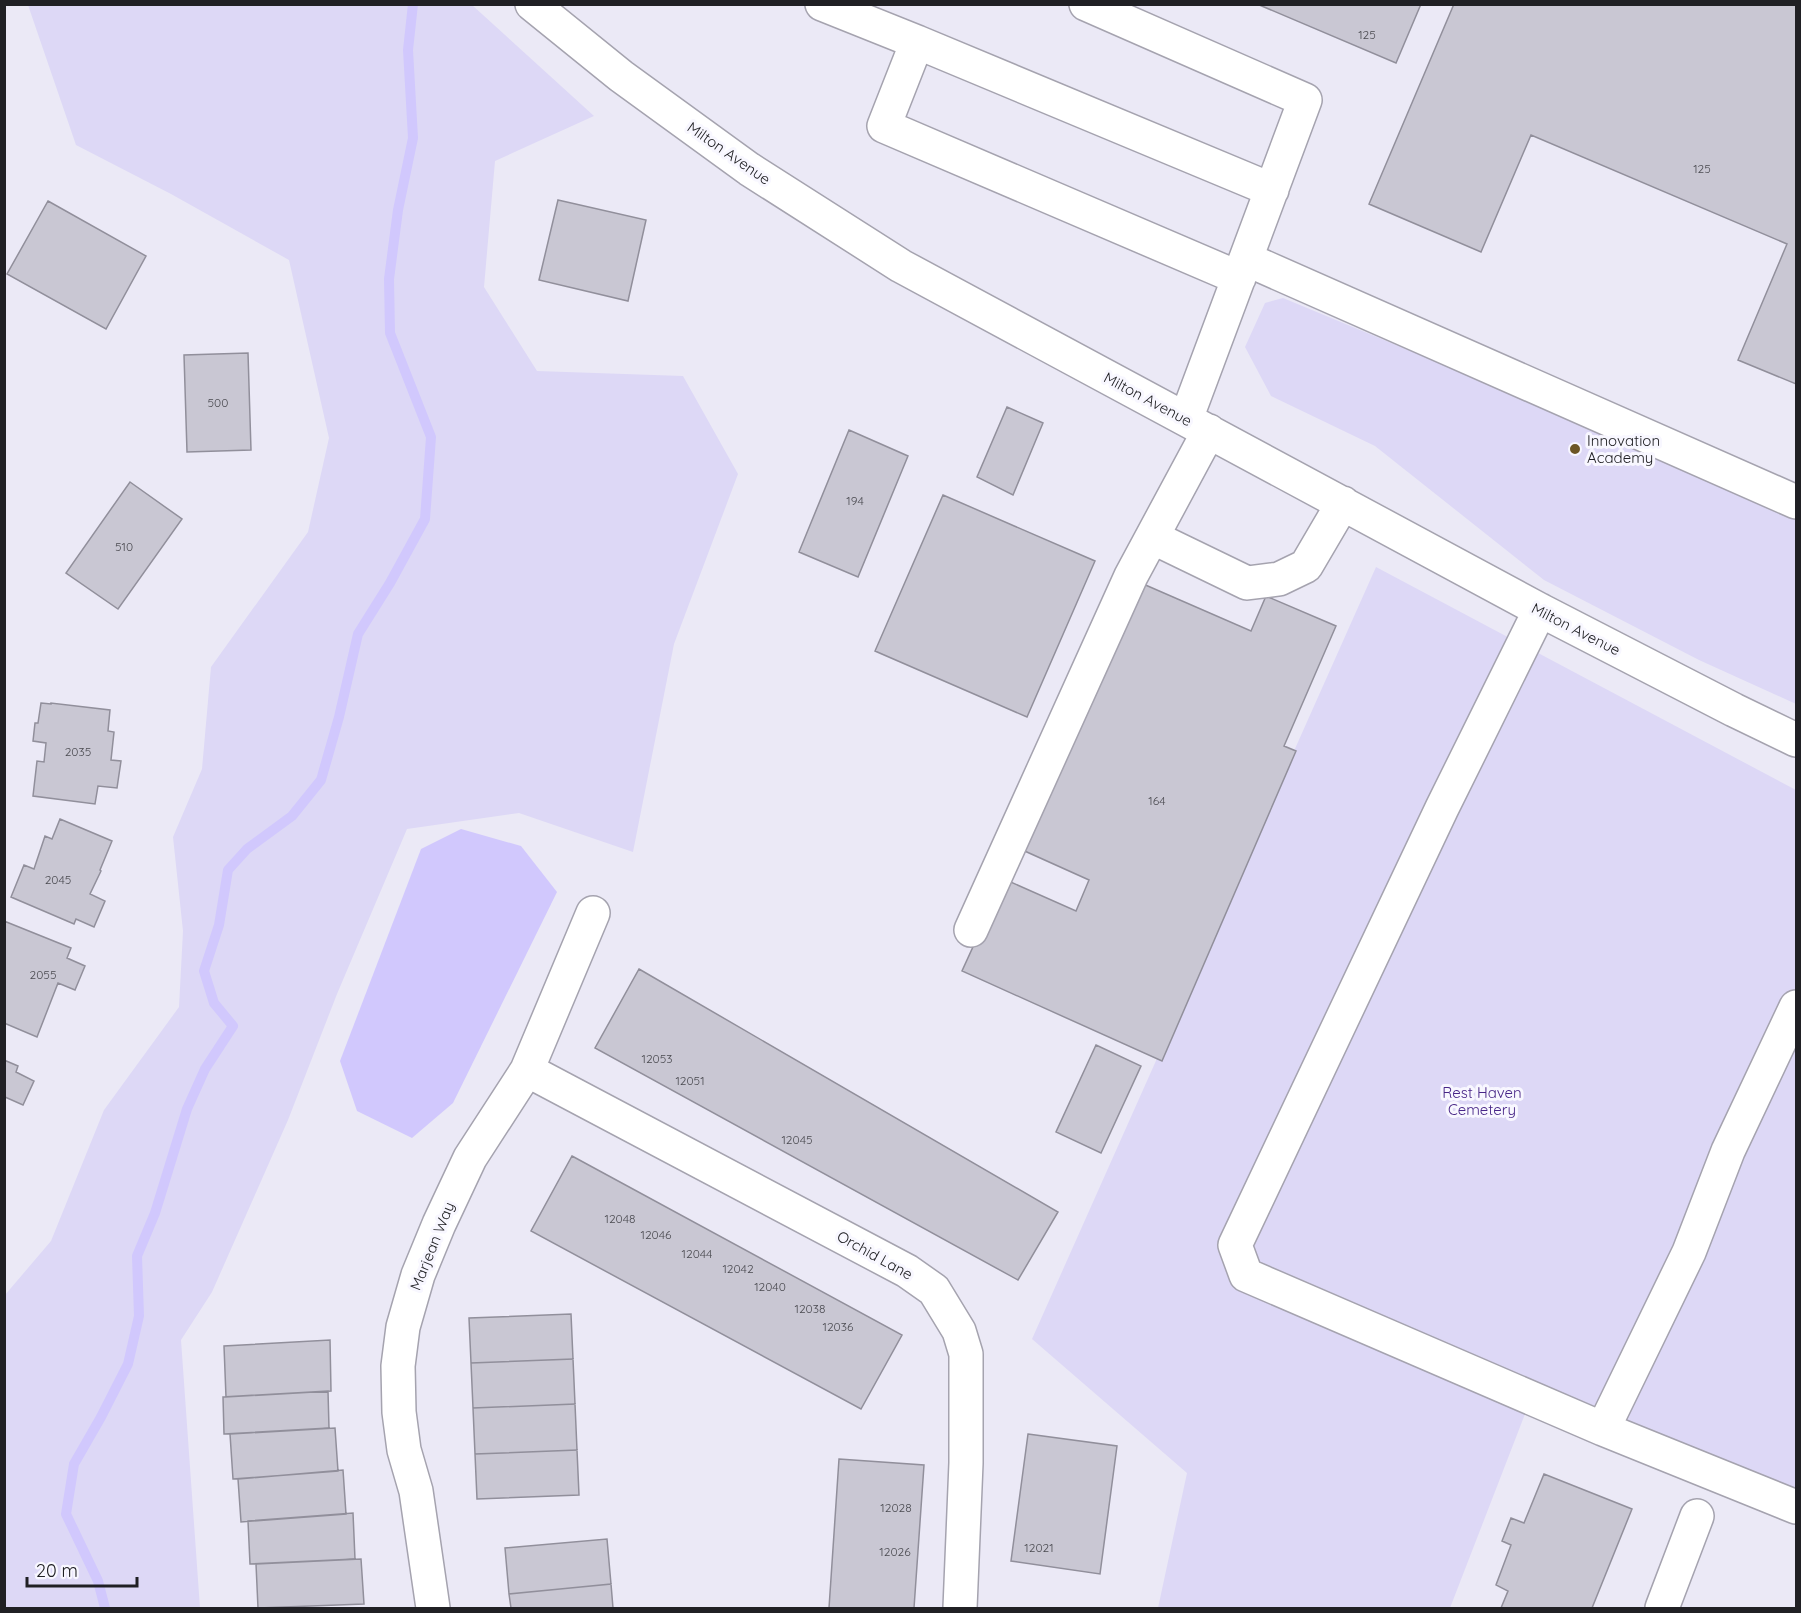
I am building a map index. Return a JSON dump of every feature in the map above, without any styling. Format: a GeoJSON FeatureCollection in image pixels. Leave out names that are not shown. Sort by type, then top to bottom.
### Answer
{"type":"FeatureCollection","features":[{"type":"Feature","properties":{"kind":"street","name":"Milton Avenue"},"geometry":{"type":"LineString","coordinates":[[532,4],[621,76],[749,169],[902,266],[1540,610],[1797,740]]}},
{"type":"Feature","properties":{"kind":"street"},"geometry":{"type":"LineString","coordinates":[[822,4],[1272,190]]}},
{"type":"Feature","properties":{"kind":"street"},"geometry":{"type":"LineString","coordinates":[[971,930],[1131,576],[1152,537],[1197,425],[1243,268],[1305,100],[1086,4]]}},
{"type":"Feature","properties":{"kind":"street"},"geometry":{"type":"LineString","coordinates":[[917,42],[884,126],[1243,268],[1797,502]]}},
{"type":"Feature","properties":{"kind":"street"},"geometry":{"type":"LineString","coordinates":[[1152,537],[1247,583],[1279,579],[1306,566],[1343,503]]}},
{"type":"Feature","properties":{"kind":"street"},"geometry":{"type":"LineString","coordinates":[[1540,610],[1442,808],[1235,1245],[1246,1275],[1603,1429],[1797,1507]]}},
{"type":"Feature","properties":{"kind":"street","name":"Marjean Way"},"geometry":{"type":"LineString","coordinates":[[433,1608],[416,1491],[404,1450],[399,1412],[398,1366],[403,1327],[417,1275],[470,1158],[527,1070],[593,913]]}},
{"type":"Feature","properties":{"kind":"street"},"geometry":{"type":"LineString","coordinates":[[1603,1429],[1689,1252],[1728,1151],[1797,1007]]}},
{"type":"Feature","properties":{"kind":"street","name":"Orchid Lane"},"geometry":{"type":"LineString","coordinates":[[527,1070],[907,1271],[934,1290],[959,1331],[966,1354],[966,1463],[960,1608]]}},
{"type":"Feature","properties":{"kind":"street"},"geometry":{"type":"LineString","coordinates":[[1662,1608],[1697,1516]]}},
{"type":"Feature","properties":{"kind":"green space"},"geometry":{"type":"Polygon","coordinates":[[[28,5],[472,5],[594,116],[495,161],[484,287],[537,371],[683,376],[738,474],[674,644],[633,852],[519,813],[407,829],[337,994],[288,1120],[212,1292],[181,1340],[200,1608],[5,1608],[5,1295],[51,1241],[104,1110],[179,1007],[183,931],[173,837],[202,769],[211,667],[308,532],[329,438],[289,260],[171,194],[76,145],[28,5]]]}},
{"type":"Feature","properties":{"kind":"green space"},"geometry":{"type":"Polygon","coordinates":[[[1283,298],[1796,511],[1796,704],[1699,660],[1544,580],[1375,446],[1271,396],[1245,347],[1265,303],[1283,298]]]}},
{"type":"Feature","properties":{"kind":"green space","name":"Rest Haven Cemetery"},"geometry":{"type":"Polygon","coordinates":[[[1376,567],[1796,790],[1796,1516],[1525,1414],[1450,1608],[1158,1608],[1187,1473],[1032,1339],[1376,567]]]}},
{"type":"Feature","properties":{"kind":"shaded area"},"geometry":{"type":"Polygon","coordinates":[[[461,829],[521,846],[557,892],[453,1103],[412,1138],[357,1111],[340,1061],[421,849],[461,829]]]}},
{"type":"Feature","properties":{"kind":"building"},"geometry":{"type":"Polygon","coordinates":[[[1257,4],[1421,4],[1396,63],[1257,4]]]}},
{"type":"Feature","properties":{"kind":"building"},"geometry":{"type":"Polygon","coordinates":[[[1454,4],[1796,4],[1796,384],[1738,360],[1787,244],[1531,135],[1481,252],[1369,204],[1454,4]]]}},
{"type":"Feature","properties":{"kind":"building"},"geometry":{"type":"Polygon","coordinates":[[[558,200],[646,220],[628,301],[539,280],[558,200]]]}},
{"type":"Feature","properties":{"kind":"building"},"geometry":{"type":"Polygon","coordinates":[[[48,201],[146,256],[106,329],[7,274],[48,201]]]}},
{"type":"Feature","properties":{"kind":"building"},"geometry":{"type":"Polygon","coordinates":[[[248,353],[251,450],[187,452],[184,355],[248,353]]]}},
{"type":"Feature","properties":{"kind":"building"},"geometry":{"type":"Polygon","coordinates":[[[1007,407],[1043,423],[1013,495],[977,477],[1007,407]]]}},
{"type":"Feature","properties":{"kind":"building"},"geometry":{"type":"Polygon","coordinates":[[[849,430],[908,456],[858,577],[799,552],[849,430]]]}},
{"type":"Feature","properties":{"kind":"building"},"geometry":{"type":"Polygon","coordinates":[[[130,482],[182,519],[118,609],[66,573],[130,482]]]}},
{"type":"Feature","properties":{"kind":"building"},"geometry":{"type":"Polygon","coordinates":[[[943,495],[1095,561],[1027,717],[875,651],[943,495]]]}},
{"type":"Feature","properties":{"kind":"building"},"geometry":{"type":"Polygon","coordinates":[[[1134,580],[1251,631],[1266,596],[1336,626],[1284,746],[1296,751],[1162,1061],[962,971],[1004,879],[1076,911],[1089,880],[1018,848],[1134,580]]]}},
{"type":"Feature","properties":{"kind":"building"},"geometry":{"type":"Polygon","coordinates":[[[41,703],[110,710],[108,731],[114,732],[111,760],[121,761],[117,788],[98,786],[95,804],[33,796],[37,761],[44,762],[46,743],[33,741],[41,703]]]}},
{"type":"Feature","properties":{"kind":"building"},"geometry":{"type":"Polygon","coordinates":[[[60,819],[112,841],[90,894],[105,901],[94,927],[76,919],[74,924],[11,897],[24,865],[34,869],[45,836],[52,839],[60,819]]]}},
{"type":"Feature","properties":{"kind":"building"},"geometry":{"type":"Polygon","coordinates":[[[4,921],[71,948],[67,958],[85,966],[75,990],[58,983],[37,1037],[4,1023],[4,921]]]}},
{"type":"Feature","properties":{"kind":"building"},"geometry":{"type":"Polygon","coordinates":[[[639,969],[1058,1212],[1018,1280],[595,1048],[639,969]]]}},
{"type":"Feature","properties":{"kind":"building"},"geometry":{"type":"Polygon","coordinates":[[[1096,1045],[1141,1066],[1101,1153],[1056,1132],[1096,1045]]]}},
{"type":"Feature","properties":{"kind":"building"},"geometry":{"type":"Polygon","coordinates":[[[4,1060],[18,1066],[16,1072],[34,1081],[23,1105],[5,1097],[4,1099],[4,1060]]]}},
{"type":"Feature","properties":{"kind":"building"},"geometry":{"type":"Polygon","coordinates":[[[572,1156],[902,1335],[861,1409],[531,1231],[572,1156]]]}},
{"type":"Feature","properties":{"kind":"building"},"geometry":{"type":"Polygon","coordinates":[[[571,1314],[573,1359],[471,1363],[469,1318],[571,1314]]]}},
{"type":"Feature","properties":{"kind":"building"},"geometry":{"type":"Polygon","coordinates":[[[330,1340],[331,1391],[226,1397],[224,1346],[330,1340]]]}},
{"type":"Feature","properties":{"kind":"building"},"geometry":{"type":"Polygon","coordinates":[[[573,1359],[575,1404],[473,1408],[471,1363],[573,1359]]]}},
{"type":"Feature","properties":{"kind":"building"},"geometry":{"type":"Polygon","coordinates":[[[328,1391],[329,1428],[224,1434],[223,1397],[328,1391]]]}},
{"type":"Feature","properties":{"kind":"building"},"geometry":{"type":"Polygon","coordinates":[[[575,1404],[577,1450],[475,1454],[473,1408],[575,1404]]]}},
{"type":"Feature","properties":{"kind":"building"},"geometry":{"type":"Polygon","coordinates":[[[335,1428],[338,1471],[233,1479],[230,1434],[335,1428]]]}},
{"type":"Feature","properties":{"kind":"building"},"geometry":{"type":"Polygon","coordinates":[[[1028,1434],[1117,1446],[1100,1574],[1011,1561],[1028,1434]]]}},
{"type":"Feature","properties":{"kind":"building"},"geometry":{"type":"Polygon","coordinates":[[[577,1450],[579,1495],[477,1499],[475,1454],[577,1450]]]}},
{"type":"Feature","properties":{"kind":"building"},"geometry":{"type":"Polygon","coordinates":[[[839,1459],[924,1465],[914,1608],[829,1608],[839,1459]]]}},
{"type":"Feature","properties":{"kind":"building"},"geometry":{"type":"Polygon","coordinates":[[[343,1470],[346,1514],[241,1522],[238,1479],[343,1470]]]}},
{"type":"Feature","properties":{"kind":"building"},"geometry":{"type":"Polygon","coordinates":[[[1544,1474],[1632,1509],[1592,1608],[1501,1608],[1508,1591],[1496,1585],[1511,1545],[1502,1541],[1511,1518],[1524,1523],[1544,1474]]]}},
{"type":"Feature","properties":{"kind":"building"},"geometry":{"type":"Polygon","coordinates":[[[353,1513],[355,1559],[250,1564],[248,1521],[353,1513]]]}},
{"type":"Feature","properties":{"kind":"building"},"geometry":{"type":"Polygon","coordinates":[[[607,1539],[611,1584],[509,1594],[505,1548],[607,1539]]]}},
{"type":"Feature","properties":{"kind":"building"},"geometry":{"type":"Polygon","coordinates":[[[361,1559],[364,1604],[258,1608],[256,1564],[361,1559]]]}},
{"type":"Feature","properties":{"kind":"building"},"geometry":{"type":"Polygon","coordinates":[[[611,1584],[613,1608],[511,1608],[509,1594],[611,1584]]]}},
{"type":"Feature","properties":{"kind":"waterway"},"geometry":{"type":"LineString","coordinates":[[105,1608],[98,1581],[66,1514],[74,1464],[128,1364],[139,1316],[137,1256],[155,1213],[187,1109],[205,1069],[233,1026],[214,1003],[204,971],[219,925],[228,870],[247,849],[292,816],[321,780],[339,717],[358,634],[390,583],[425,519],[431,437],[390,333],[389,279],[398,210],[413,138],[408,50],[413,4]]}},
{"type":"Feature","properties":{"kind":"place","name":"Innovation Academy"},"geometry":{"type":"Point","coordinates":[1575,449]}}]}
